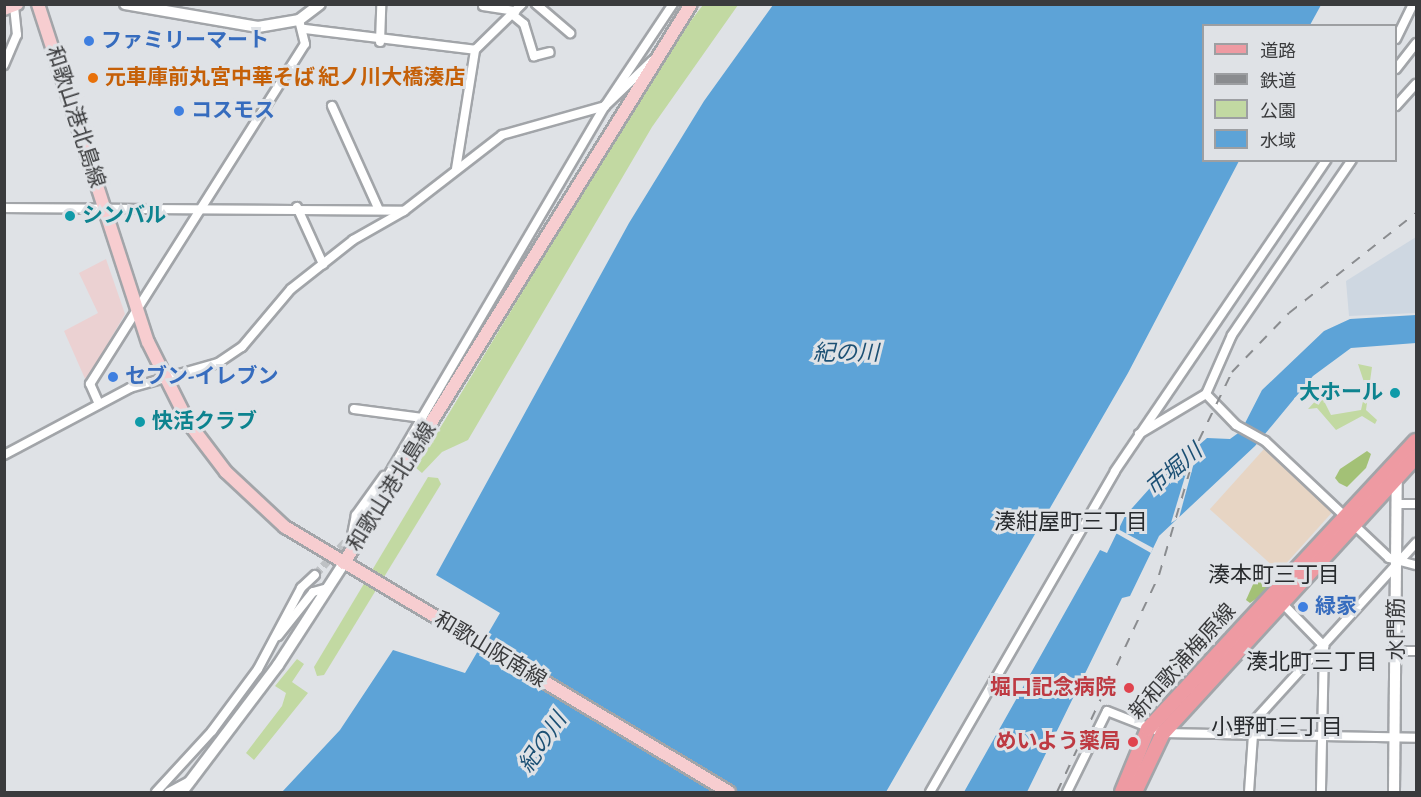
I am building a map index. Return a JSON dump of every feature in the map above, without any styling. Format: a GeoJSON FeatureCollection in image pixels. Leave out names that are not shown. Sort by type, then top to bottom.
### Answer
{"type":"FeatureCollection","features":[{"type":"Feature","properties":{"kind":"main road","name":"和歌山港北島線"},"geometry":{"type":"LineString","coordinates":[[38,4],[136,307],[163,376],[188,422],[248,497],[344,563],[358,534],[652,61],[691,4]]}},
{"type":"Feature","properties":{"kind":"main road","name":"新和歌浦梅原線"},"geometry":{"type":"LineString","coordinates":[[1122,792],[1148,729],[1394,473],[1416,441]]}},
{"type":"Feature","properties":{"kind":"main road","name":"新和歌浦梅原線"},"geometry":{"type":"LineString","coordinates":[[1394,473],[1416,457]]}},
{"type":"Feature","properties":{"kind":"main road","name":"新和歌浦梅原線"},"geometry":{"type":"LineString","coordinates":[[1135,792],[1163,733],[1281,602],[1349,520]]}},
{"type":"Feature","properties":{"kind":"main road","name":"和歌山阪南線"},"geometry":{"type":"LineString","coordinates":[[344,563],[729,792]]}},
{"type":"Feature","properties":{"kind":"street"},"geometry":{"type":"LineString","coordinates":[[125,4],[258,27],[302,24],[380,42],[474,50]]}},
{"type":"Feature","properties":{"kind":"street"},"geometry":{"type":"LineString","coordinates":[[302,24],[320,4]]}},
{"type":"Feature","properties":{"kind":"street"},"geometry":{"type":"LineString","coordinates":[[380,42],[381,4]]}},
{"type":"Feature","properties":{"kind":"street"},"geometry":{"type":"LineString","coordinates":[[536,4],[570,33]]}},
{"type":"Feature","properties":{"kind":"street"},"geometry":{"type":"LineString","coordinates":[[358,534],[361,521],[605,106],[674,4]]}},
{"type":"Feature","properties":{"kind":"street"},"geometry":{"type":"LineString","coordinates":[[1397,35],[1413,4]]}},
{"type":"Feature","properties":{"kind":"street"},"geometry":{"type":"LineString","coordinates":[[483,6],[517,10]]}},
{"type":"Feature","properties":{"kind":"street"},"geometry":{"type":"LineString","coordinates":[[4,65],[17,35],[11,7]]}},
{"type":"Feature","properties":{"kind":"street"},"geometry":{"type":"LineString","coordinates":[[456,169],[474,50],[517,10]]}},
{"type":"Feature","properties":{"kind":"street"},"geometry":{"type":"LineString","coordinates":[[517,10],[534,56],[550,52]]}},
{"type":"Feature","properties":{"kind":"street"},"geometry":{"type":"LineString","coordinates":[[99,404],[90,384],[197,206],[305,44],[302,24]]}},
{"type":"Feature","properties":{"kind":"street"},"geometry":{"type":"LineString","coordinates":[[1397,67],[1416,43]]}},
{"type":"Feature","properties":{"kind":"street"},"geometry":{"type":"LineString","coordinates":[[4,455],[99,404],[163,376],[218,363],[242,347],[291,289],[323,264],[404,211],[502,135],[605,106],[652,61]]}},
{"type":"Feature","properties":{"kind":"street"},"geometry":{"type":"LineString","coordinates":[[1397,104],[1416,84]]}},
{"type":"Feature","properties":{"kind":"street"},"geometry":{"type":"LineString","coordinates":[[332,106],[379,210]]}},
{"type":"Feature","properties":{"kind":"street"},"geometry":{"type":"LineString","coordinates":[[930,792],[1139,434],[1325,162]]}},
{"type":"Feature","properties":{"kind":"street"},"geometry":{"type":"LineString","coordinates":[[1139,434],[1206,394],[1232,335],[1351,162]]}},
{"type":"Feature","properties":{"kind":"street"},"geometry":{"type":"LineString","coordinates":[[4,208],[197,206],[404,211]]}},
{"type":"Feature","properties":{"kind":"street"},"geometry":{"type":"LineString","coordinates":[[297,207],[323,264]]}},
{"type":"Feature","properties":{"kind":"street"},"geometry":{"type":"LineString","coordinates":[[1206,394],[1236,424],[1265,441],[1398,564],[1416,565]]}},
{"type":"Feature","properties":{"kind":"street"},"geometry":{"type":"LineString","coordinates":[[354,409],[422,418]]}},
{"type":"Feature","properties":{"kind":"street","name":"水門筋"},"geometry":{"type":"LineString","coordinates":[[1394,473],[1398,504],[1394,792]]}},
{"type":"Feature","properties":{"kind":"street"},"geometry":{"type":"LineString","coordinates":[[1398,504],[1416,504]]}},
{"type":"Feature","properties":{"kind":"street"},"geometry":{"type":"LineString","coordinates":[[1249,792],[1254,721],[1416,543]]}},
{"type":"Feature","properties":{"kind":"street"},"geometry":{"type":"LineString","coordinates":[[182,792],[344,563]]}},
{"type":"Feature","properties":{"kind":"street"},"geometry":{"type":"LineString","coordinates":[[275,639],[302,588],[315,575]]}},
{"type":"Feature","properties":{"kind":"street"},"geometry":{"type":"LineString","coordinates":[[156,792],[212,731],[275,639],[313,592],[328,588]]}},
{"type":"Feature","properties":{"kind":"street"},"geometry":{"type":"LineString","coordinates":[[1281,602],[1324,646],[1321,792]]}},
{"type":"Feature","properties":{"kind":"street"},"geometry":{"type":"LineString","coordinates":[[1397,651],[1416,651]]}},
{"type":"Feature","properties":{"kind":"street"},"geometry":{"type":"LineString","coordinates":[[1067,792],[1107,711],[1163,733],[1416,738]]}},
{"type":"Feature","properties":{"kind":"street"},"geometry":{"type":"LineString","coordinates":[[169,792],[192,780]]}},
{"type":"Feature","properties":{"kind":"shaded area"},"geometry":{"type":"Polygon","coordinates":[[[1416,237],[1416,313],[1349,316],[1346,281],[1416,237]]]}},
{"type":"Feature","properties":{"kind":"shaded area"},"geometry":{"type":"Polygon","coordinates":[[[106,259],[125,314],[86,381],[64,331],[98,313],[79,273],[106,259]]]}},
{"type":"Feature","properties":{"kind":"shaded area"},"geometry":{"type":"Polygon","coordinates":[[[1264,449],[1333,511],[1279,571],[1210,509],[1264,449]]]}},
{"type":"Feature","properties":{"kind":"green space"},"geometry":{"type":"Polygon","coordinates":[[[703,5],[738,5],[652,127],[468,440],[442,452],[422,473],[416,468],[669,49],[703,5]]]}},
{"type":"Feature","properties":{"kind":"green space"},"geometry":{"type":"Polygon","coordinates":[[[1358,364],[1372,367],[1366,410],[1377,420],[1375,424],[1362,416],[1336,430],[1317,408],[1308,409],[1321,395],[1331,415],[1361,410],[1366,388],[1358,364]]]}},
{"type":"Feature","properties":{"kind":"green space"},"geometry":{"type":"Polygon","coordinates":[[[1367,451],[1371,454],[1366,468],[1347,487],[1339,483],[1335,478],[1340,469],[1367,451]]]}},
{"type":"Feature","properties":{"kind":"green space"},"geometry":{"type":"Polygon","coordinates":[[[428,477],[438,478],[441,484],[324,675],[317,676],[314,667],[428,477]]]}},
{"type":"Feature","properties":{"kind":"green space"},"geometry":{"type":"Polygon","coordinates":[[[1259,571],[1269,590],[1250,603],[1246,600],[1259,571]]]}},
{"type":"Feature","properties":{"kind":"green space"},"geometry":{"type":"Polygon","coordinates":[[[297,659],[304,664],[292,682],[308,693],[254,760],[246,753],[282,706],[286,693],[275,686],[297,659]]]}},
{"type":"Feature","properties":{"kind":"water","name":"紀の川"},"geometry":{"type":"Polygon","coordinates":[[[773,5],[1321,5],[1311,24],[1202,24],[1202,162],[1238,162],[1128,373],[886,792],[282,792],[340,730],[393,650],[465,673],[500,613],[436,575],[629,223],[704,101],[773,5]]]}},
{"type":"Feature","properties":{"kind":"water","name":"市堀川"},"geometry":{"type":"Polygon","coordinates":[[[1416,315],[1416,343],[1351,348],[1313,376],[1255,446],[1159,536],[1130,596],[1122,598],[1027,792],[964,792],[1100,550],[1107,553],[1125,516],[1150,488],[1207,438],[1230,439],[1241,431],[1262,390],[1324,331],[1350,319],[1416,315]]]}},
{"type":"Feature","properties":{"kind":"pier"},"geometry":{"type":"Polygon","coordinates":[[[1199,444],[1179,518],[1171,523],[1193,450],[1199,444]]]}},
{"type":"Feature","properties":{"kind":"pier"},"geometry":{"type":"Polygon","coordinates":[[[1116,528],[1153,548],[1151,553],[1114,532],[1116,528]]]}},
{"type":"Feature","properties":{"kind":"tunnel"},"geometry":{"type":"LineString","coordinates":[[315,575],[352,535]]}},
{"type":"Feature","properties":{"kind":"railway"},"geometry":{"type":"LineString","coordinates":[[1057,792],[1159,575],[1199,440],[1232,372],[1289,313],[1416,213]]}},
{"type":"Feature","properties":{"kind":"place","name":"ファミリーマート"},"geometry":{"type":"Point","coordinates":[89,41]}},
{"type":"Feature","properties":{"kind":"place","name":"元車庫前丸宮中華そば 紀ノ川大橋湊店"},"geometry":{"type":"Point","coordinates":[93,78]}},
{"type":"Feature","properties":{"kind":"place","name":"コスモス"},"geometry":{"type":"Point","coordinates":[179,111]}},
{"type":"Feature","properties":{"kind":"place","name":"シンバル"},"geometry":{"type":"Point","coordinates":[70,216]}},
{"type":"Feature","properties":{"kind":"place","name":"セブン-イレブン"},"geometry":{"type":"Point","coordinates":[113,377]}},
{"type":"Feature","properties":{"kind":"place","name":"大ホール"},"geometry":{"type":"Point","coordinates":[1395,393]}},
{"type":"Feature","properties":{"kind":"place","name":"快活クラブ"},"geometry":{"type":"Point","coordinates":[140,422]}},
{"type":"Feature","properties":{"kind":"place","name":"緑家"},"geometry":{"type":"Point","coordinates":[1303,607]}},
{"type":"Feature","properties":{"kind":"place","name":"堀口記念病院"},"geometry":{"type":"Point","coordinates":[1129,688]}},
{"type":"Feature","properties":{"kind":"place","name":"めいよう薬局"},"geometry":{"type":"Point","coordinates":[1133,742]}},
{"type":"Feature","properties":{"kind":"district","name":"湊紺屋町三丁目"},"geometry":{"type":"Point","coordinates":[1071,523]}},
{"type":"Feature","properties":{"kind":"district","name":"湊本町三丁目"},"geometry":{"type":"Point","coordinates":[1274,576]}},
{"type":"Feature","properties":{"kind":"district","name":"湊北町三丁目"},"geometry":{"type":"Point","coordinates":[1312,663]}},
{"type":"Feature","properties":{"kind":"district","name":"小野町三丁目"},"geometry":{"type":"Point","coordinates":[1277,728]}}]}
